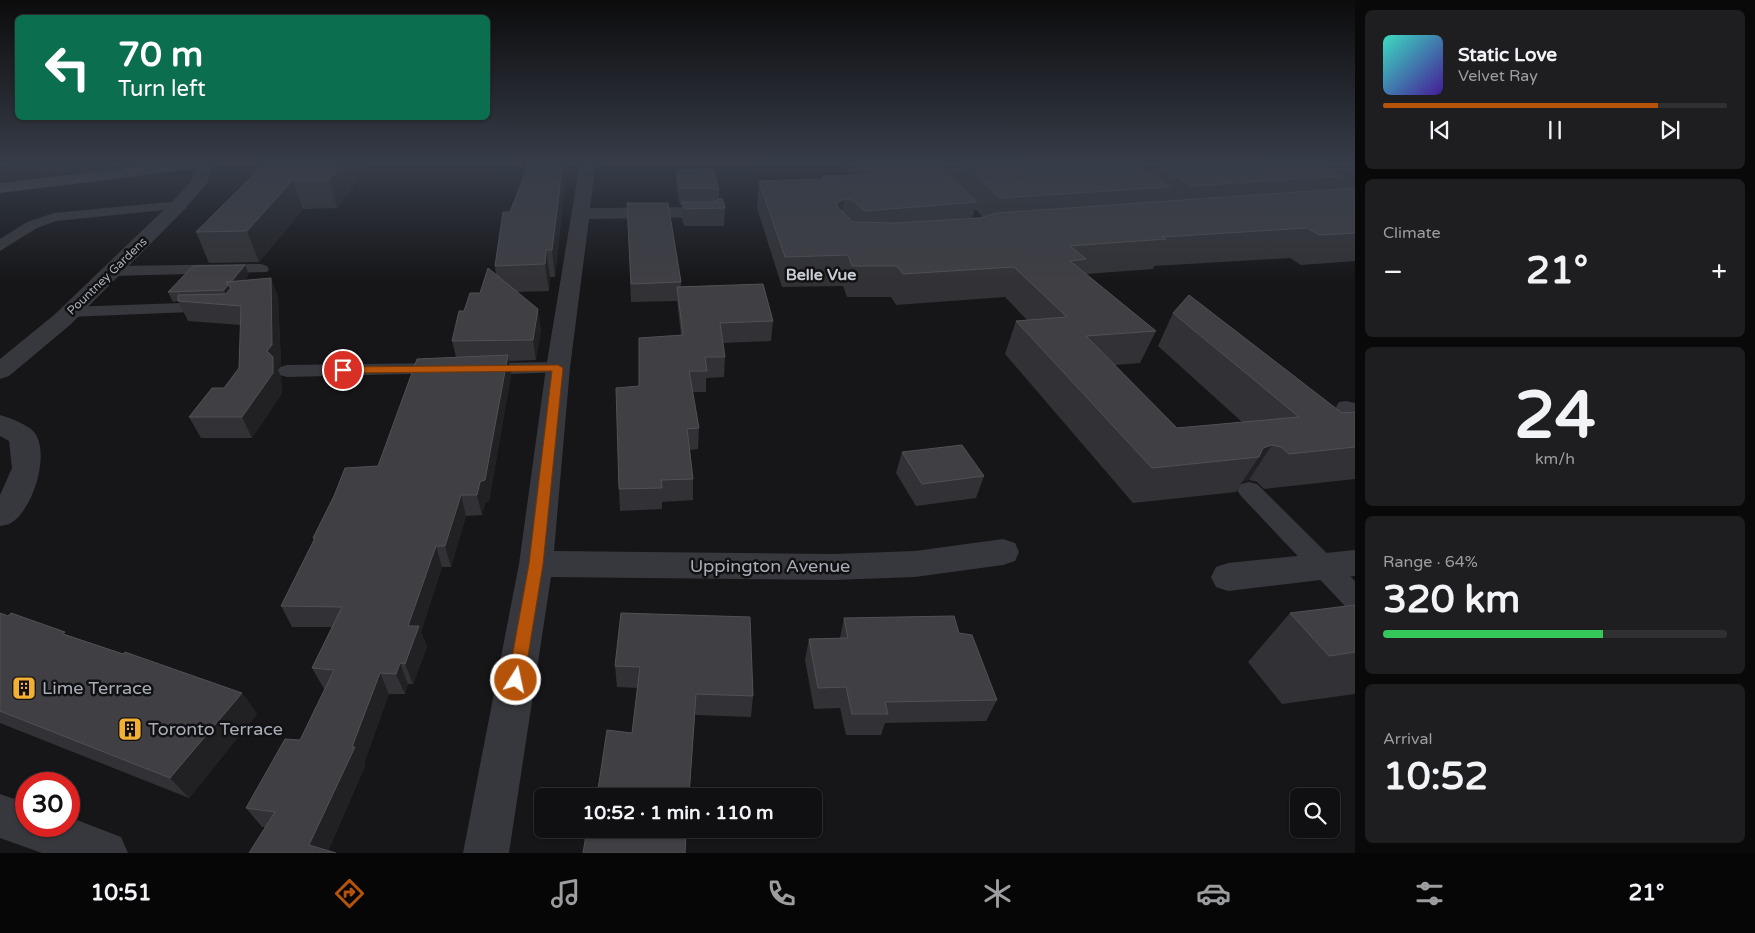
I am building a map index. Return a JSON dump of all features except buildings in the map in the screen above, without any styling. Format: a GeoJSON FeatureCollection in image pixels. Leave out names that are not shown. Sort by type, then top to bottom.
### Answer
{"type":"FeatureCollection","features":[{"type":"Feature","properties":{"kind":"street","name":"Pountney Gardens"},"geometry":{"type":"LineString","coordinates":[[0,371],[65,316],[182,202]]}},
{"type":"Feature","properties":{"kind":"street"},"geometry":{"type":"LineString","coordinates":[[486,853],[536,564],[558,368],[583,202]]}},
{"type":"Feature","properties":{"kind":"street"},"geometry":{"type":"LineString","coordinates":[[581,214],[712,212]]}},
{"type":"Feature","properties":{"kind":"street"},"geometry":{"type":"LineString","coordinates":[[0,424],[22,437],[27,468],[12,503],[0,515]]}},
{"type":"Feature","properties":{"kind":"street","name":"Uppington Avenue"},"geometry":{"type":"LineString","coordinates":[[536,564],[834,567],[915,564],[1003,552]]}},
{"type":"Feature","properties":{"kind":"street"},"geometry":{"type":"LineString","coordinates":[[1228,577],[1355,563]]}},
{"type":"Feature","properties":{"kind":"street"},"geometry":{"type":"LineString","coordinates":[[0,816],[15,822]]}},
{"type":"Feature","properties":{"kind":"street"},"geometry":{"type":"LineString","coordinates":[[59,837],[105,853]]}},
{"type":"Feature","properties":{"kind":"lane"},"geometry":{"type":"LineString","coordinates":[[0,246],[32,225],[54,217],[179,205]]}},
{"type":"Feature","properties":{"kind":"lane"},"geometry":{"type":"LineString","coordinates":[[112,271],[262,268]]}},
{"type":"Feature","properties":{"kind":"lane"},"geometry":{"type":"LineString","coordinates":[[65,316],[228,307]]}},
{"type":"Feature","properties":{"kind":"lane"},"geometry":{"type":"LineString","coordinates":[[287,371],[558,368]]}},
{"type":"Feature","properties":{"kind":"lane"},"geometry":{"type":"LineString","coordinates":[[1250,490],[1355,598]]}},
{"type":"Feature","properties":{"kind":"place","name":"Lime Terrace"},"geometry":{"type":"Point","coordinates":[24,688]}},
{"type":"Feature","properties":{"kind":"place","name":"Toronto Terrace"},"geometry":{"type":"Point","coordinates":[130,729]}},
{"type":"Feature","properties":{"kind":"district","name":"Belle Vue"},"geometry":{"type":"Point","coordinates":[821,275]}},
{"type":"Feature","properties":{"kind":"route"},"geometry":{"type":"LineString","coordinates":[[343,370],[558,368],[536,564],[516,680]]}}]}
